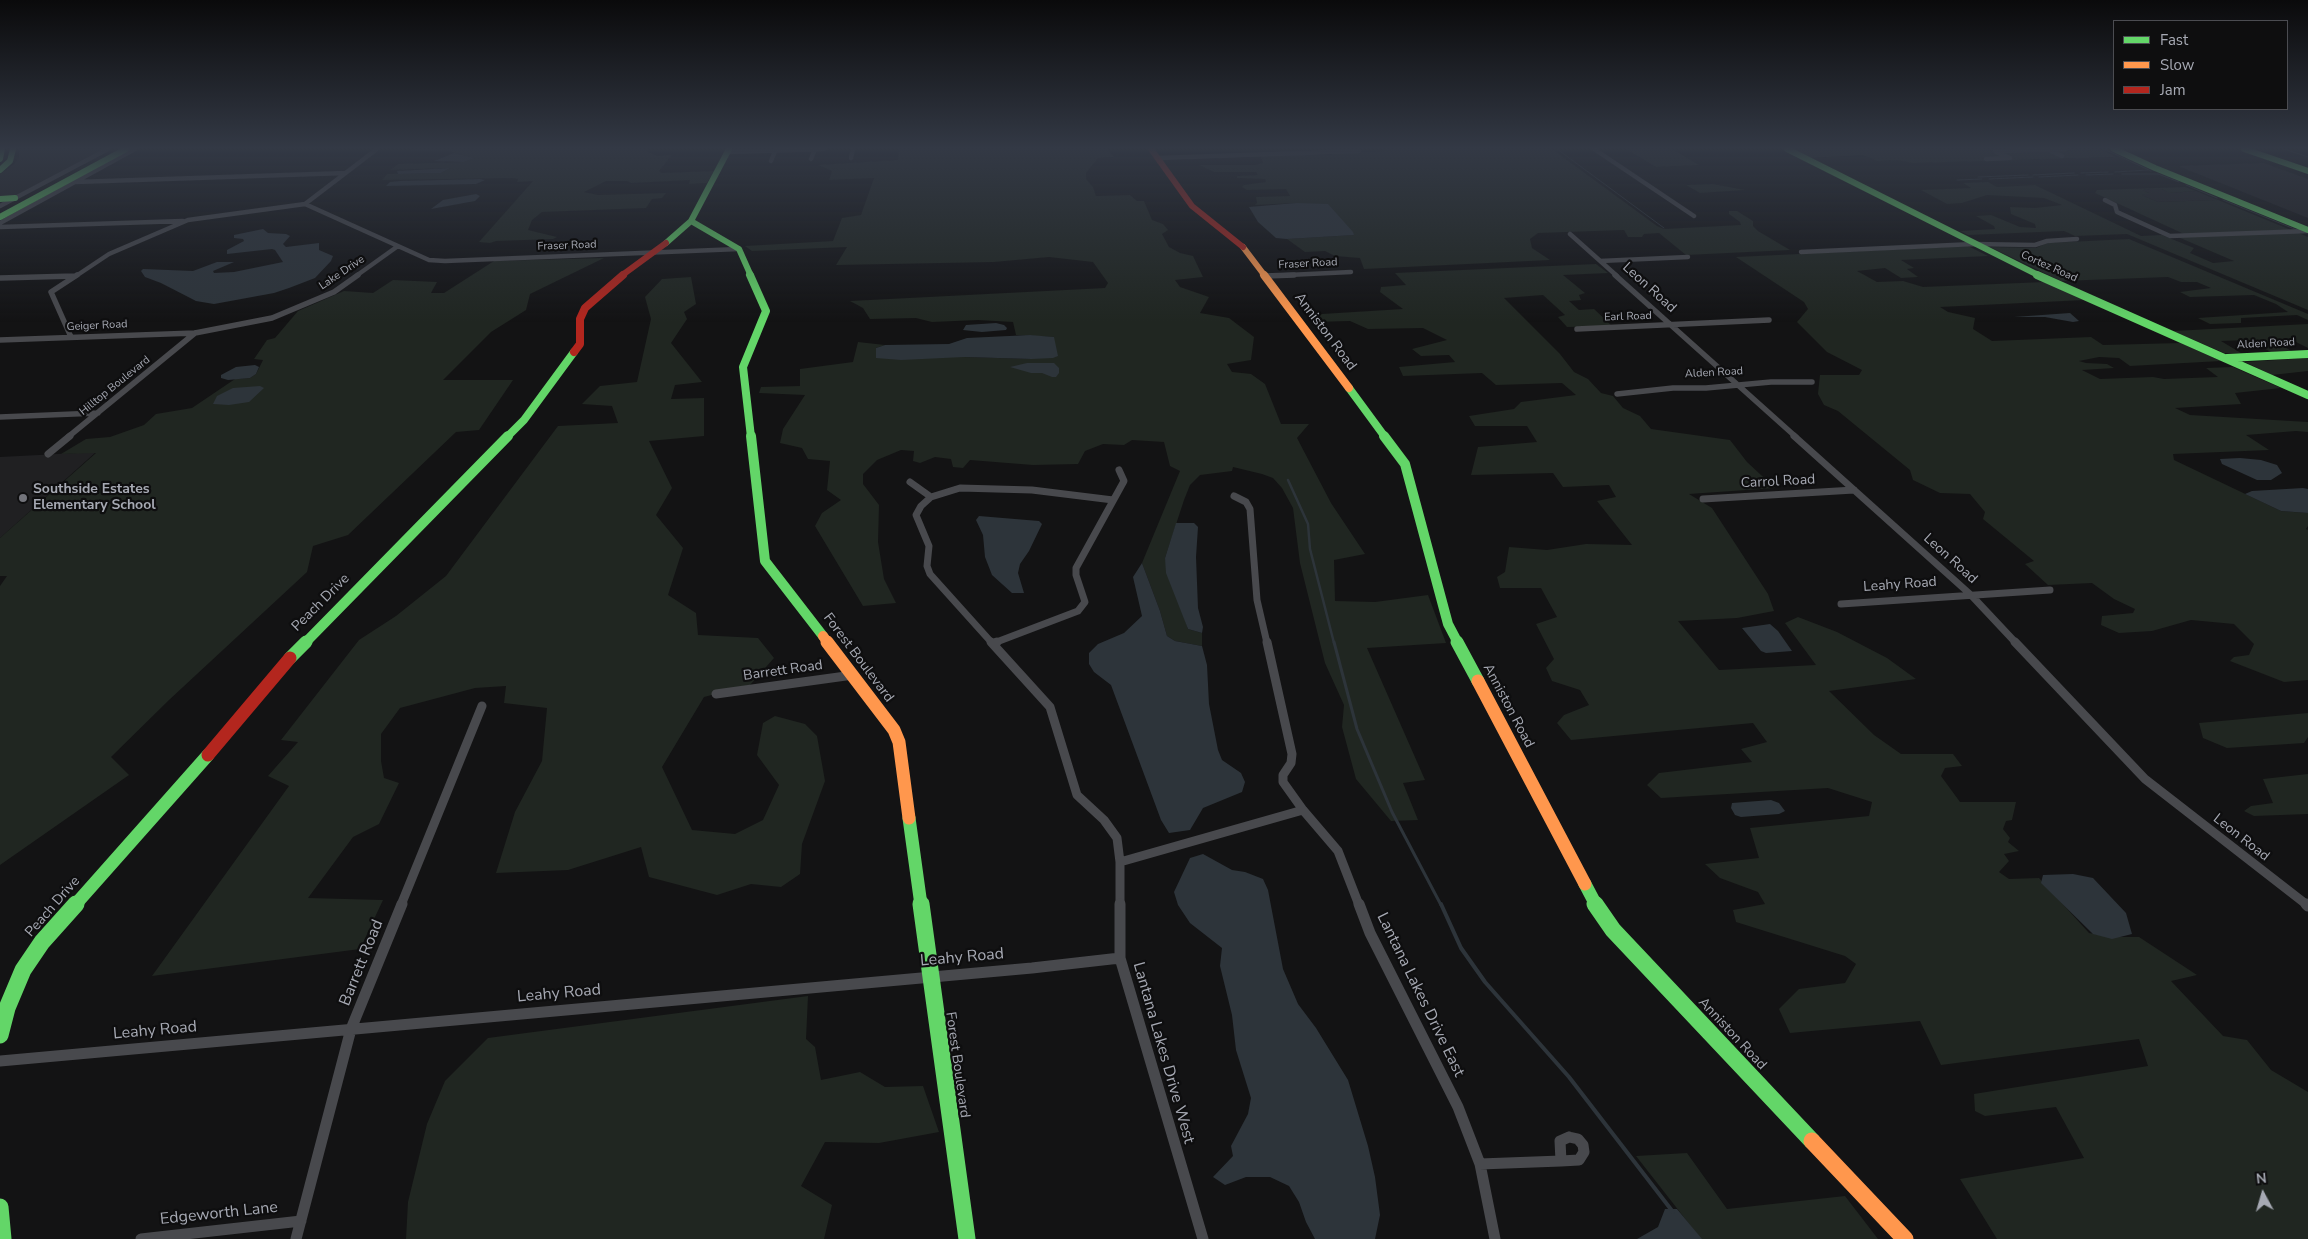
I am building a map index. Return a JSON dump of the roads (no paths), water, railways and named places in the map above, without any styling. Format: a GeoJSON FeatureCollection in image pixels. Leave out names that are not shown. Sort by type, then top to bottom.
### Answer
{"type":"FeatureCollection","features":[{"type":"Feature","properties":{"kind":"main road"},"geometry":{"type":"LineString","coordinates":[[0,217],[19,207]]}},
{"type":"Feature","properties":{"kind":"main road"},"geometry":{"type":"LineString","coordinates":[[700,207],[691,221],[739,249]]}},
{"type":"Feature","properties":{"kind":"main road","name":"Anniston Road"},"geometry":{"type":"LineString","coordinates":[[1193,207],[1241,244],[1405,464],[1448,624],[1597,909],[1613,930],[1905,1239]]}},
{"type":"Feature","properties":{"kind":"main road","name":"Cortez Road"},"geometry":{"type":"LineString","coordinates":[[1901,207],[2022,268],[2308,395]]}},
{"type":"Feature","properties":{"kind":"main road"},"geometry":{"type":"LineString","coordinates":[[2251,207],[2308,230]]}},
{"type":"Feature","properties":{"kind":"main road"},"geometry":{"type":"LineString","coordinates":[[2265,207],[2308,224]]}},
{"type":"Feature","properties":{"kind":"main road","name":"Peach Drive"},"geometry":{"type":"LineString","coordinates":[[0,1035],[23,970],[42,942],[214,749],[302,644],[533,410],[580,344],[580,319],[585,308],[617,279],[654,253],[691,221]]}},
{"type":"Feature","properties":{"kind":"main road","name":"Forest Boulevard"},"geometry":{"type":"LineString","coordinates":[[739,249],[766,311],[743,367],[765,560],[853,674],[894,730],[899,742],[929,976],[967,1239]]}},
{"type":"Feature","properties":{"kind":"main road","name":"Alden Road"},"geometry":{"type":"LineString","coordinates":[[2225,358],[2308,354]]}},
{"type":"Feature","properties":{"kind":"main road"},"geometry":{"type":"LineString","coordinates":[[0,1207],[3,1239]]}},
{"type":"Feature","properties":{"kind":"street"},"geometry":{"type":"LineString","coordinates":[[0,223],[30,207]]}},
{"type":"Feature","properties":{"kind":"street"},"geometry":{"type":"LineString","coordinates":[[0,227],[188,220],[284,207]]}},
{"type":"Feature","properties":{"kind":"street"},"geometry":{"type":"LineString","coordinates":[[311,207],[398,246]]}},
{"type":"Feature","properties":{"kind":"street"},"geometry":{"type":"LineString","coordinates":[[1680,207],[1694,216]]}},
{"type":"Feature","properties":{"kind":"street"},"geometry":{"type":"LineString","coordinates":[[2115,207],[2117,212],[2170,236],[2308,230]]}},
{"type":"Feature","properties":{"kind":"street"},"geometry":{"type":"LineString","coordinates":[[71,337],[51,295],[53,290],[115,251],[188,220]]}},
{"type":"Feature","properties":{"kind":"street","name":"Leon Road"},"geometry":{"type":"LineString","coordinates":[[1570,234],[1972,595],[2138,773],[2308,906]]}},
{"type":"Feature","properties":{"kind":"street"},"geometry":{"type":"LineString","coordinates":[[1801,252],[1974,244],[2035,245],[2047,241],[2077,239]]}},
{"type":"Feature","properties":{"kind":"street","name":"Fraser Road"},"geometry":{"type":"LineString","coordinates":[[398,246],[429,260],[440,261],[739,249]]}},
{"type":"Feature","properties":{"kind":"street","name":"Lake Drive"},"geometry":{"type":"LineString","coordinates":[[195,333],[272,318],[317,300],[341,288],[398,246]]}},
{"type":"Feature","properties":{"kind":"street"},"geometry":{"type":"LineString","coordinates":[[1600,261],[1688,257]]}},
{"type":"Feature","properties":{"kind":"street","name":"Fraser Road"},"geometry":{"type":"LineString","coordinates":[[1265,276],[1351,272]]}},
{"type":"Feature","properties":{"kind":"street"},"geometry":{"type":"LineString","coordinates":[[0,278],[76,276]]}},
{"type":"Feature","properties":{"kind":"street","name":"Earl Road"},"geometry":{"type":"LineString","coordinates":[[1577,329],[1769,320]]}},
{"type":"Feature","properties":{"kind":"street","name":"Geiger Road"},"geometry":{"type":"LineString","coordinates":[[0,340],[195,333]]}},
{"type":"Feature","properties":{"kind":"street","name":"Hilltop Boulevard"},"geometry":{"type":"LineString","coordinates":[[48,454],[195,333]]}},
{"type":"Feature","properties":{"kind":"street","name":"Alden Road"},"geometry":{"type":"LineString","coordinates":[[1617,394],[1673,388],[1770,382],[1812,382]]}},
{"type":"Feature","properties":{"kind":"street"},"geometry":{"type":"LineString","coordinates":[[0,417],[98,412]]}},
{"type":"Feature","properties":{"kind":"street"},"geometry":{"type":"LineString","coordinates":[[994,643],[1078,611],[1085,602],[1076,575],[1076,568],[1124,481],[1119,470]]}},
{"type":"Feature","properties":{"kind":"street"},"geometry":{"type":"LineString","coordinates":[[910,482],[931,497],[960,488],[971,487],[1032,490],[1113,500]]}},
{"type":"Feature","properties":{"kind":"street","name":"Carrol Road"},"geometry":{"type":"LineString","coordinates":[[1703,499],[1854,490]]}},
{"type":"Feature","properties":{"kind":"street","name":"Lantana Lakes Drive East"},"geometry":{"type":"LineString","coordinates":[[1234,496],[1246,502],[1250,509],[1257,600],[1292,754],[1291,763],[1283,776],[1283,782],[1338,851],[1370,933],[1458,1107],[1480,1164],[1495,1239]]}},
{"type":"Feature","properties":{"kind":"street","name":"Lantana Lakes Drive West"},"geometry":{"type":"LineString","coordinates":[[931,497],[921,506],[916,515],[929,546],[927,566],[930,574],[1050,707],[1077,795],[1114,832],[1117,838],[1120,862],[1120,958],[1203,1239]]}},
{"type":"Feature","properties":{"kind":"street","name":"Leahy Road"},"geometry":{"type":"LineString","coordinates":[[1841,604],[2050,590]]}},
{"type":"Feature","properties":{"kind":"street","name":"Barrett Road"},"geometry":{"type":"LineString","coordinates":[[716,694],[853,674]]}},
{"type":"Feature","properties":{"kind":"street","name":"Barrett Road"},"geometry":{"type":"LineString","coordinates":[[296,1239],[351,1029],[482,706]]}},
{"type":"Feature","properties":{"kind":"street"},"geometry":{"type":"LineString","coordinates":[[1120,862],[1304,810]]}},
{"type":"Feature","properties":{"kind":"street","name":"Leahy Road"},"geometry":{"type":"LineString","coordinates":[[0,1062],[1032,968],[1120,958]]}},
{"type":"Feature","properties":{"kind":"street"},"geometry":{"type":"LineString","coordinates":[[1480,1164],[1561,1160]]}},
{"type":"Feature","properties":{"kind":"street","name":"Edgeworth Lane"},"geometry":{"type":"LineString","coordinates":[[141,1239],[301,1221]]}},
{"type":"Feature","properties":{"kind":"waterway"},"geometry":{"type":"LineString","coordinates":[[1635,207],[1664,228]]}},
{"type":"Feature","properties":{"kind":"waterway"},"geometry":{"type":"LineString","coordinates":[[2240,207],[2297,230]]}},
{"type":"Feature","properties":{"kind":"waterway"},"geometry":{"type":"LineString","coordinates":[[1288,480],[1308,524],[1310,549],[1334,643]]}},
{"type":"Feature","properties":{"kind":"waterway"},"geometry":{"type":"LineString","coordinates":[[1334,642],[1357,729],[1392,812],[1441,905]]}},
{"type":"Feature","properties":{"kind":"waterway"},"geometry":{"type":"LineString","coordinates":[[1441,904],[1461,948],[1485,982],[1569,1077],[1673,1212]]}},
{"type":"Feature","properties":{"kind":"place","name":"Southside Estates Elementary School"},"geometry":{"type":"Point","coordinates":[23,498]}}]}
